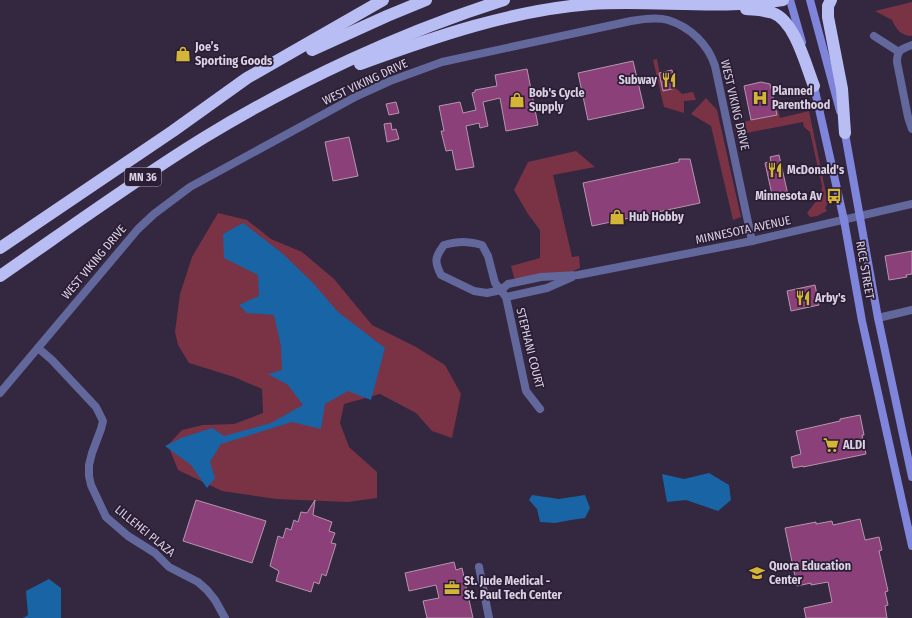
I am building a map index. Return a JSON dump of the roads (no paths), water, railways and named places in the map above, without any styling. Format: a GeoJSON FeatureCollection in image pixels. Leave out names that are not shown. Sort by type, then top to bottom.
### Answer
{"type":"FeatureCollection","features":[{"type":"Feature","properties":{"kind":"highway"},"geometry":{"type":"LineString","coordinates":[[173,131],[247,78],[383,0]]}},
{"type":"Feature","properties":{"kind":"highway","name":"MN 36"},"geometry":{"type":"LineString","coordinates":[[0,248],[235,91],[320,46],[426,0]]}},
{"type":"Feature","properties":{"kind":"highway","name":"MN 36"},"geometry":{"type":"LineString","coordinates":[[0,276],[168,160],[242,115],[293,88],[407,36],[504,0]]}},
{"type":"Feature","properties":{"kind":"highway"},"geometry":{"type":"LineString","coordinates":[[293,88],[362,63],[465,29],[519,15],[566,7],[616,3],[697,4],[783,0]]}},
{"type":"Feature","properties":{"kind":"highway"},"geometry":{"type":"LineString","coordinates":[[831,0],[828,6],[828,17],[842,89],[845,133]]}},
{"type":"Feature","properties":{"kind":"highway"},"geometry":{"type":"LineString","coordinates":[[697,4],[774,13],[788,25],[791,30],[814,86]]}},
{"type":"Feature","properties":{"kind":"main road","name":"RICE STREET"},"geometry":{"type":"LineString","coordinates":[[790,0],[814,86],[844,220],[859,307],[912,546]]}},
{"type":"Feature","properties":{"kind":"main road","name":"RICE STREET"},"geometry":{"type":"LineString","coordinates":[[810,0],[845,133],[878,318],[912,477]]}},
{"type":"Feature","properties":{"kind":"street","name":"WEST VIKING DRIVE"},"geometry":{"type":"LineString","coordinates":[[0,393],[138,229],[170,201],[190,187],[357,96],[414,71],[468,56],[638,20],[667,20],[681,26],[694,34],[703,43],[710,54],[715,66],[752,241]]}},
{"type":"Feature","properties":{"kind":"street"},"geometry":{"type":"LineString","coordinates":[[874,36],[900,52]]}},
{"type":"Feature","properties":{"kind":"street"},"geometry":{"type":"LineString","coordinates":[[912,45],[901,50],[897,55],[897,62],[908,117],[912,129]]}},
{"type":"Feature","properties":{"kind":"street","name":"MINNESOTA AVENUE"},"geometry":{"type":"LineString","coordinates":[[503,293],[508,284],[541,277],[578,275],[752,241],[912,204]]}},
{"type":"Feature","properties":{"kind":"street","name":"MINNESOTA AVENUE"},"geometry":{"type":"LineString","coordinates":[[459,241],[472,242],[482,245],[488,256],[495,283],[503,293],[474,291],[441,275],[435,263],[438,253],[444,245],[459,241]]}},
{"type":"Feature","properties":{"kind":"street","name":"STEPHANI COURT"},"geometry":{"type":"LineString","coordinates":[[503,293],[526,391],[540,409]]}},
{"type":"Feature","properties":{"kind":"street"},"geometry":{"type":"LineString","coordinates":[[878,318],[912,310]]}},
{"type":"Feature","properties":{"kind":"street","name":"LILLEHEI PLAZA"},"geometry":{"type":"LineString","coordinates":[[38,348],[52,360],[92,402],[103,421],[92,453],[89,465],[89,476],[91,486],[106,517],[128,536],[155,553],[169,567],[198,582],[214,600],[225,618]]}},
{"type":"Feature","properties":{"kind":"street"},"geometry":{"type":"LineString","coordinates":[[479,567],[490,618]]}},
{"type":"Feature","properties":{"kind":"water"},"geometry":{"type":"Polygon","coordinates":[[[243,223],[283,254],[312,282],[338,312],[385,348],[371,400],[348,391],[325,404],[321,429],[292,422],[221,444],[210,462],[215,478],[207,488],[191,465],[165,446],[181,438],[212,428],[224,436],[271,423],[303,405],[288,385],[268,374],[282,370],[281,346],[274,315],[247,313],[239,305],[259,296],[258,275],[224,258],[223,234],[243,223]]]}},
{"type":"Feature","properties":{"kind":"water"},"geometry":{"type":"Polygon","coordinates":[[[709,473],[729,485],[731,500],[718,511],[686,500],[667,502],[662,474],[684,479],[709,473]]]}},
{"type":"Feature","properties":{"kind":"water"},"geometry":{"type":"Polygon","coordinates":[[[532,495],[559,499],[585,495],[590,508],[585,518],[555,523],[540,522],[537,509],[529,500],[532,495]]]}},
{"type":"Feature","properties":{"kind":"water"},"geometry":{"type":"Polygon","coordinates":[[[49,579],[61,588],[61,618],[23,618],[28,615],[26,591],[49,579]]]}},
{"type":"Feature","properties":{"kind":"place","name":"Joe’s Sporting Goods"},"geometry":{"type":"Point","coordinates":[183,54]}},
{"type":"Feature","properties":{"kind":"place","name":"Subway"},"geometry":{"type":"Point","coordinates":[669,80]}},
{"type":"Feature","properties":{"kind":"place","name":"Planned Parenthood"},"geometry":{"type":"Point","coordinates":[760,98]}},
{"type":"Feature","properties":{"kind":"place","name":"Bob's Cycle Supply"},"geometry":{"type":"Point","coordinates":[517,100]}},
{"type":"Feature","properties":{"kind":"place","name":"McDonald's"},"geometry":{"type":"Point","coordinates":[775,170]}},
{"type":"Feature","properties":{"kind":"place","name":"Minnesota Av"},"geometry":{"type":"Point","coordinates":[834,196]}},
{"type":"Feature","properties":{"kind":"place","name":"Hub Hobby"},"geometry":{"type":"Point","coordinates":[617,217]}},
{"type":"Feature","properties":{"kind":"place","name":"Arby's"},"geometry":{"type":"Point","coordinates":[803,298]}},
{"type":"Feature","properties":{"kind":"place","name":"ALDI"},"geometry":{"type":"Point","coordinates":[831,445]}},
{"type":"Feature","properties":{"kind":"place","name":"Quora Education Center"},"geometry":{"type":"Point","coordinates":[757,573]}},
{"type":"Feature","properties":{"kind":"place","name":"St. Jude Medical - St. Paul Tech Center"},"geometry":{"type":"Point","coordinates":[452,588]}}]}
